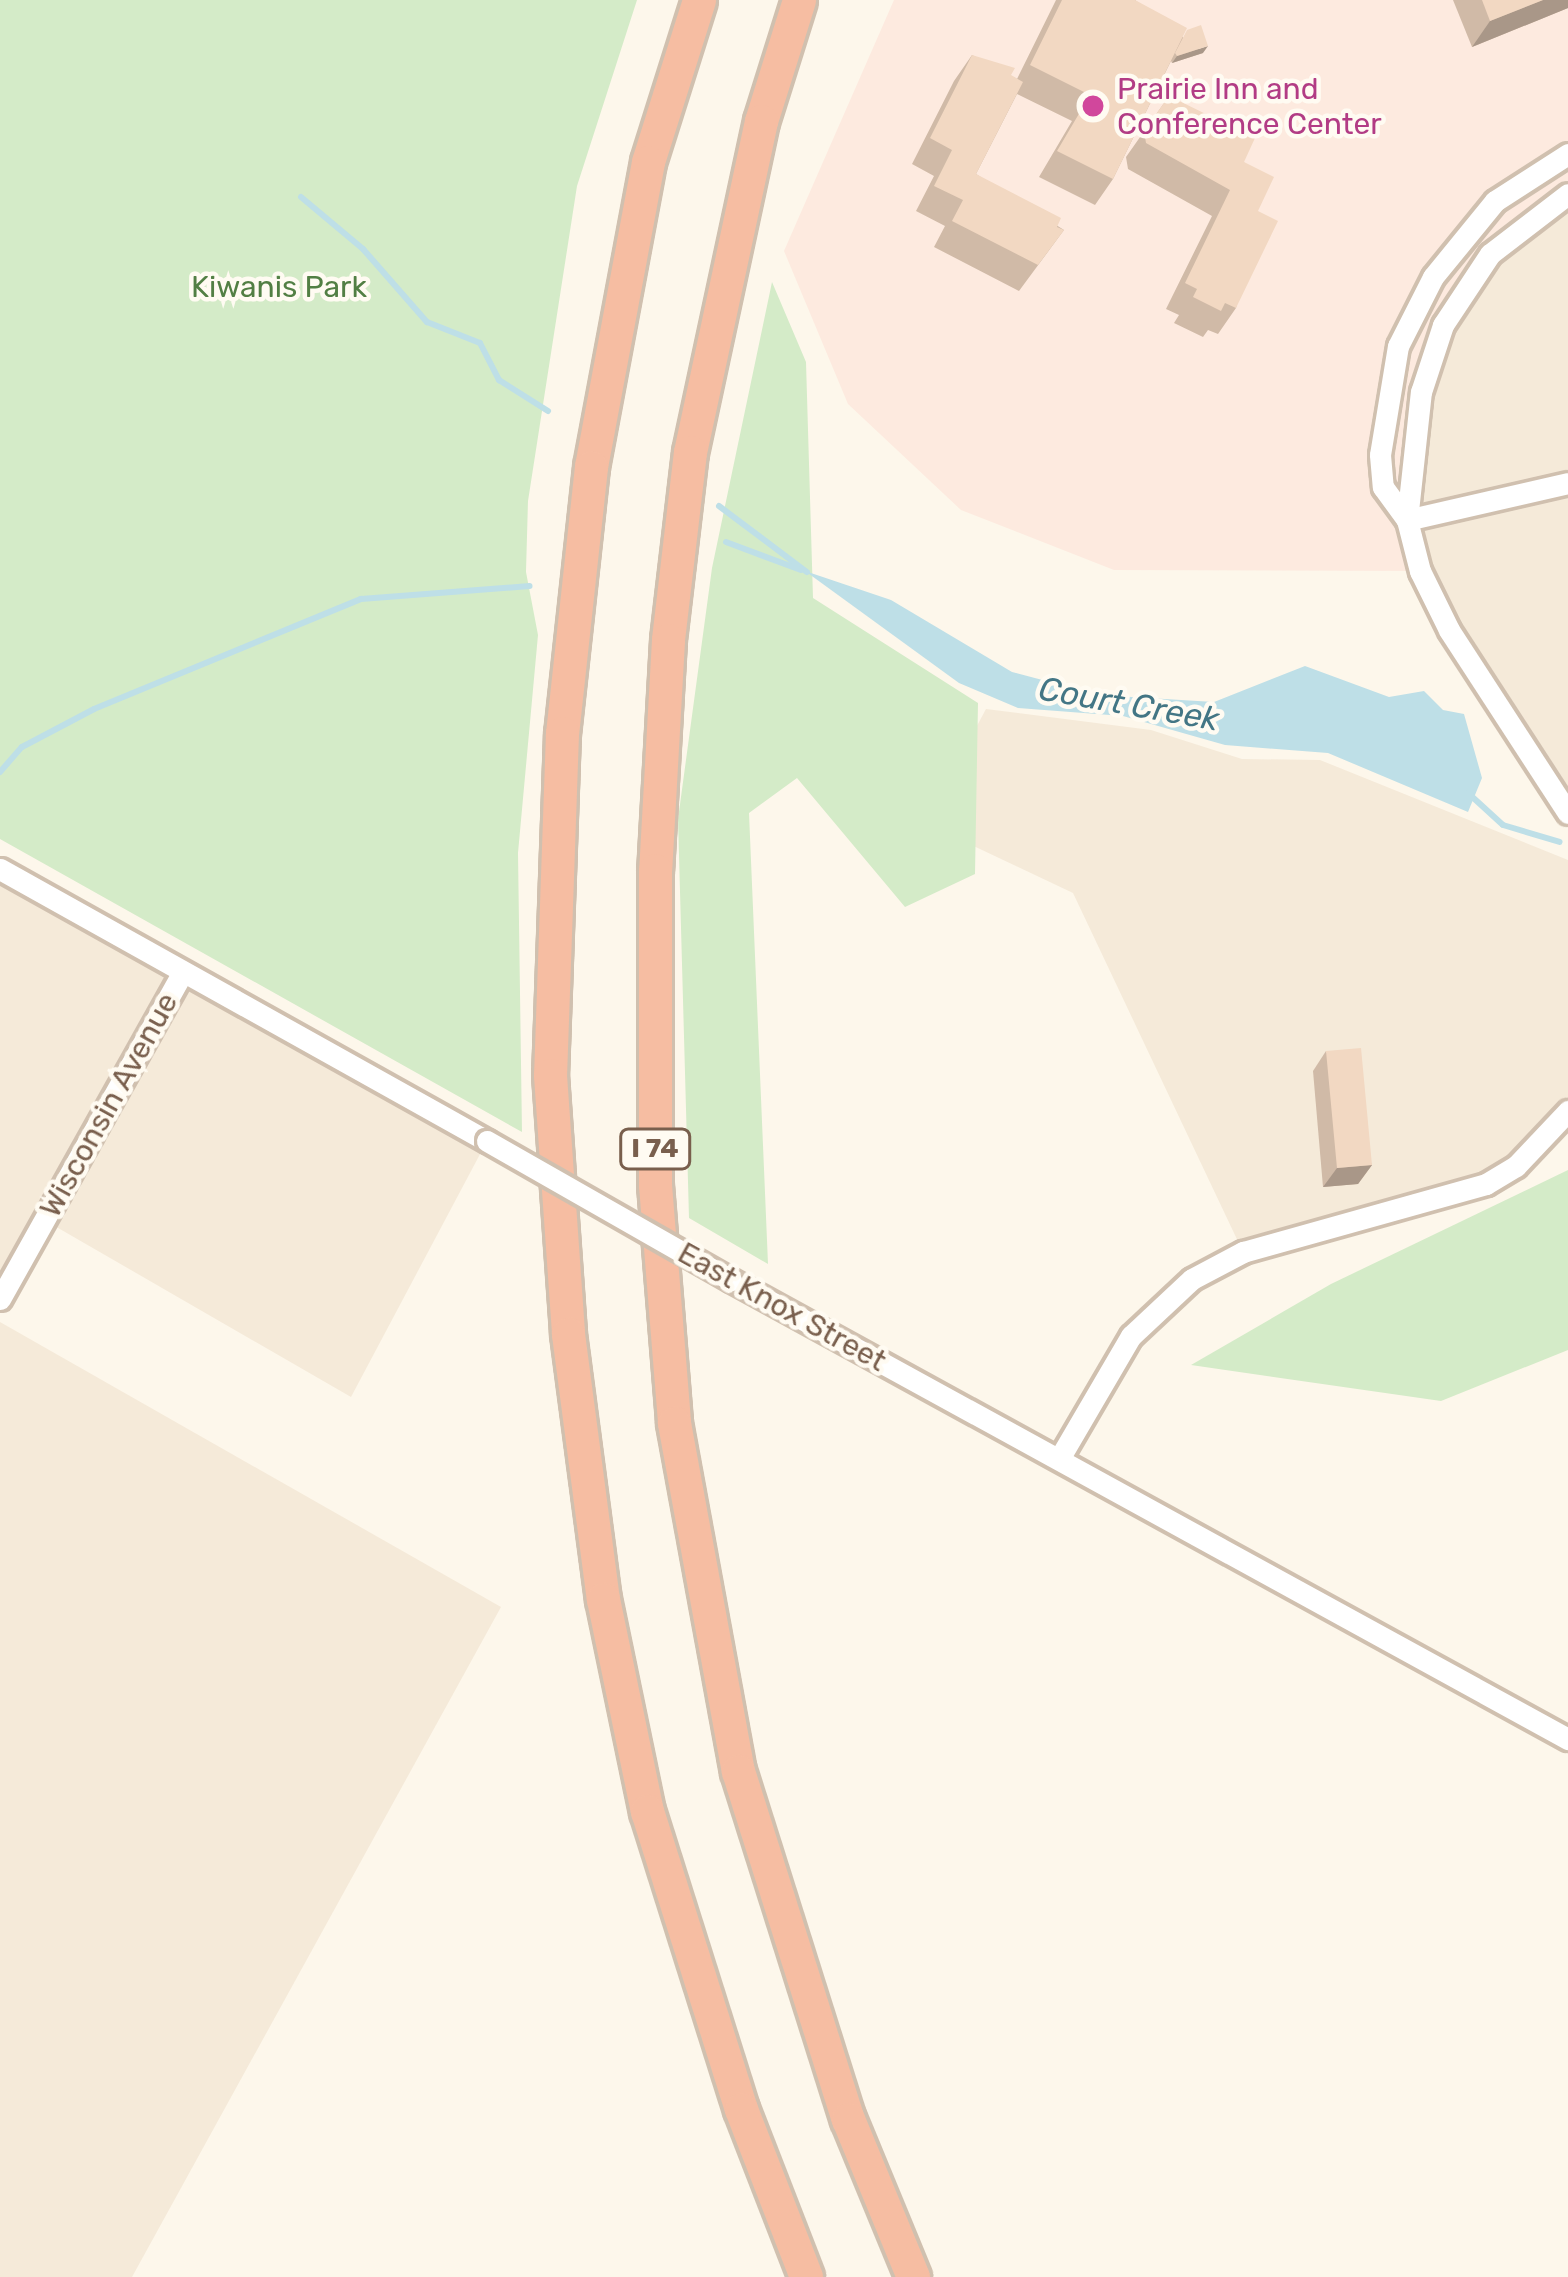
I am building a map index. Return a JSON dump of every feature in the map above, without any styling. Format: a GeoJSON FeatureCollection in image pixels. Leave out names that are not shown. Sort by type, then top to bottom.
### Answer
{"type":"FeatureCollection","features":[{"type":"Feature","properties":{"kind":"highway"},"geometry":{"type":"LineString","coordinates":[[699,0],[649,162],[591,467],[562,733],[550,1075],[568,1334],[603,1599],[647,1811],[741,2109],[806,2277]]}},
{"type":"Feature","properties":{"kind":"highway","name":"I 74"},"geometry":{"type":"LineString","coordinates":[[799,0],[761,121],[690,452],[668,640],[655,870],[655,1185],[674,1423],[738,1771],[848,2119],[913,2277]]}},
{"type":"Feature","properties":{"kind":"highway"},"geometry":{"type":"LineString","coordinates":[[761,121],[818,0]]}},
{"type":"Feature","properties":{"kind":"street"},"geometry":{"type":"LineString","coordinates":[[1407,520],[1383,487],[1380,455],[1398,346],[1433,277],[1476,219],[1568,154]]}},
{"type":"Feature","properties":{"kind":"street"},"geometry":{"type":"LineString","coordinates":[[1568,194],[1490,254],[1443,326],[1421,392],[1407,520],[1420,572],[1449,630],[1557,775],[1568,813]]}},
{"type":"Feature","properties":{"kind":"street"},"geometry":{"type":"LineString","coordinates":[[1407,520],[1568,483]]}},
{"type":"Feature","properties":{"kind":"street","name":"East Knox Street"},"geometry":{"type":"LineString","coordinates":[[0,869],[731,1280],[1568,1739]]}},
{"type":"Feature","properties":{"kind":"street","name":"Wisconsin Avenue"},"geometry":{"type":"LineString","coordinates":[[0,1299],[182,974]]}},
{"type":"Feature","properties":{"kind":"street"},"geometry":{"type":"LineString","coordinates":[[1059,1459],[1131,1336],[1192,1279],[1243,1252],[1486,1184],[1516,1166],[1568,1111]]}},
{"type":"Feature","properties":{"kind":"shaded area"},"geometry":{"type":"Polygon","coordinates":[[[894,0],[1568,0],[1568,194],[1471,277],[1416,424],[1420,571],[1114,570],[961,510],[848,404],[784,251],[894,0]]]}},
{"type":"Feature","properties":{"kind":"shaded area"},"geometry":{"type":"Polygon","coordinates":[[[1568,194],[1568,813],[1420,571],[1416,424],[1460,293],[1568,194]]]}},
{"type":"Feature","properties":{"kind":"shaded area"},"geometry":{"type":"Polygon","coordinates":[[[986,709],[1151,730],[1242,759],[1320,760],[1568,860],[1568,1111],[1516,1166],[1243,1252],[1073,893],[925,823],[986,709]]]}},
{"type":"Feature","properties":{"kind":"shaded area"},"geometry":{"type":"Polygon","coordinates":[[[0,869],[487,1141],[351,1397],[46,1221],[0,1299],[0,869]]]}},
{"type":"Feature","properties":{"kind":"shaded area"},"geometry":{"type":"Polygon","coordinates":[[[0,1322],[501,1607],[132,2277],[0,2277],[0,1322]]]}},
{"type":"Feature","properties":{"kind":"green space","name":"Kiwanis Park"},"geometry":{"type":"Polygon","coordinates":[[[0,0],[637,0],[577,186],[528,501],[526,572],[538,635],[518,853],[522,1132],[0,839],[0,0]]]}},
{"type":"Feature","properties":{"kind":"green space"},"geometry":{"type":"Polygon","coordinates":[[[772,282],[806,362],[813,598],[978,703],[975,874],[905,907],[797,778],[749,813],[768,1264],[689,1218],[678,819],[712,568],[772,282]]]}},
{"type":"Feature","properties":{"kind":"green space"},"geometry":{"type":"Polygon","coordinates":[[[1568,1170],[1568,1350],[1441,1401],[1191,1365],[1331,1284],[1568,1170]]]}},
{"type":"Feature","properties":{"kind":"water"},"geometry":{"type":"Polygon","coordinates":[[[805,571],[891,600],[1012,672],[1099,695],[1214,702],[1305,666],[1389,697],[1424,691],[1443,710],[1464,714],[1482,778],[1468,812],[1328,753],[1225,745],[1123,716],[1018,708],[959,683],[805,571]]]}},
{"type":"Feature","properties":{"kind":"building","name":"Prairie Inn and Conference Center"},"geometry":{"type":"Polygon","coordinates":[[[1062,0],[1135,0],[1187,28],[1113,179],[1057,151],[1090,95],[1030,65],[1062,0]]]}},
{"type":"Feature","properties":{"kind":"building"},"geometry":{"type":"Polygon","coordinates":[[[1482,0],[1543,0],[1490,21],[1482,0]]]}},
{"type":"Feature","properties":{"kind":"building"},"geometry":{"type":"Polygon","coordinates":[[[1201,25],[1208,46],[1177,56],[1187,30],[1201,25]]]}},
{"type":"Feature","properties":{"kind":"building"},"geometry":{"type":"Polygon","coordinates":[[[972,55],[1015,68],[1011,75],[1023,82],[976,174],[1061,218],[1057,227],[1064,230],[1038,265],[952,221],[963,200],[934,186],[952,150],[930,138],[972,55]]]}},
{"type":"Feature","properties":{"kind":"building"},"geometry":{"type":"Polygon","coordinates":[[[1169,96],[1255,138],[1244,162],[1274,177],[1258,211],[1278,221],[1236,308],[1225,303],[1221,311],[1193,297],[1197,289],[1185,283],[1230,190],[1146,143],[1144,131],[1169,96]]]}},
{"type":"Feature","properties":{"kind":"building"},"geometry":{"type":"Polygon","coordinates":[[[1361,1048],[1372,1165],[1337,1168],[1326,1051],[1361,1048]]]}},
{"type":"Feature","properties":{"kind":"waterway","name":"Court Creek"},"geometry":{"type":"LineString","coordinates":[[301,197],[363,249],[427,322],[480,343],[499,380],[548,411]]}},
{"type":"Feature","properties":{"kind":"waterway","name":"Court Creek"},"geometry":{"type":"LineString","coordinates":[[719,506],[807,572]]}},
{"type":"Feature","properties":{"kind":"waterway"},"geometry":{"type":"LineString","coordinates":[[726,542],[801,570]]}},
{"type":"Feature","properties":{"kind":"waterway"},"geometry":{"type":"LineString","coordinates":[[0,772],[22,747],[94,709],[361,599],[530,586]]}},
{"type":"Feature","properties":{"kind":"waterway","name":"Court Creek"},"geometry":{"type":"LineString","coordinates":[[1468,793],[1503,825],[1560,842]]}},
{"type":"Feature","properties":{"kind":"place","name":"Prairie Inn and Conference Center"},"geometry":{"type":"Point","coordinates":[1093,106]}}]}
